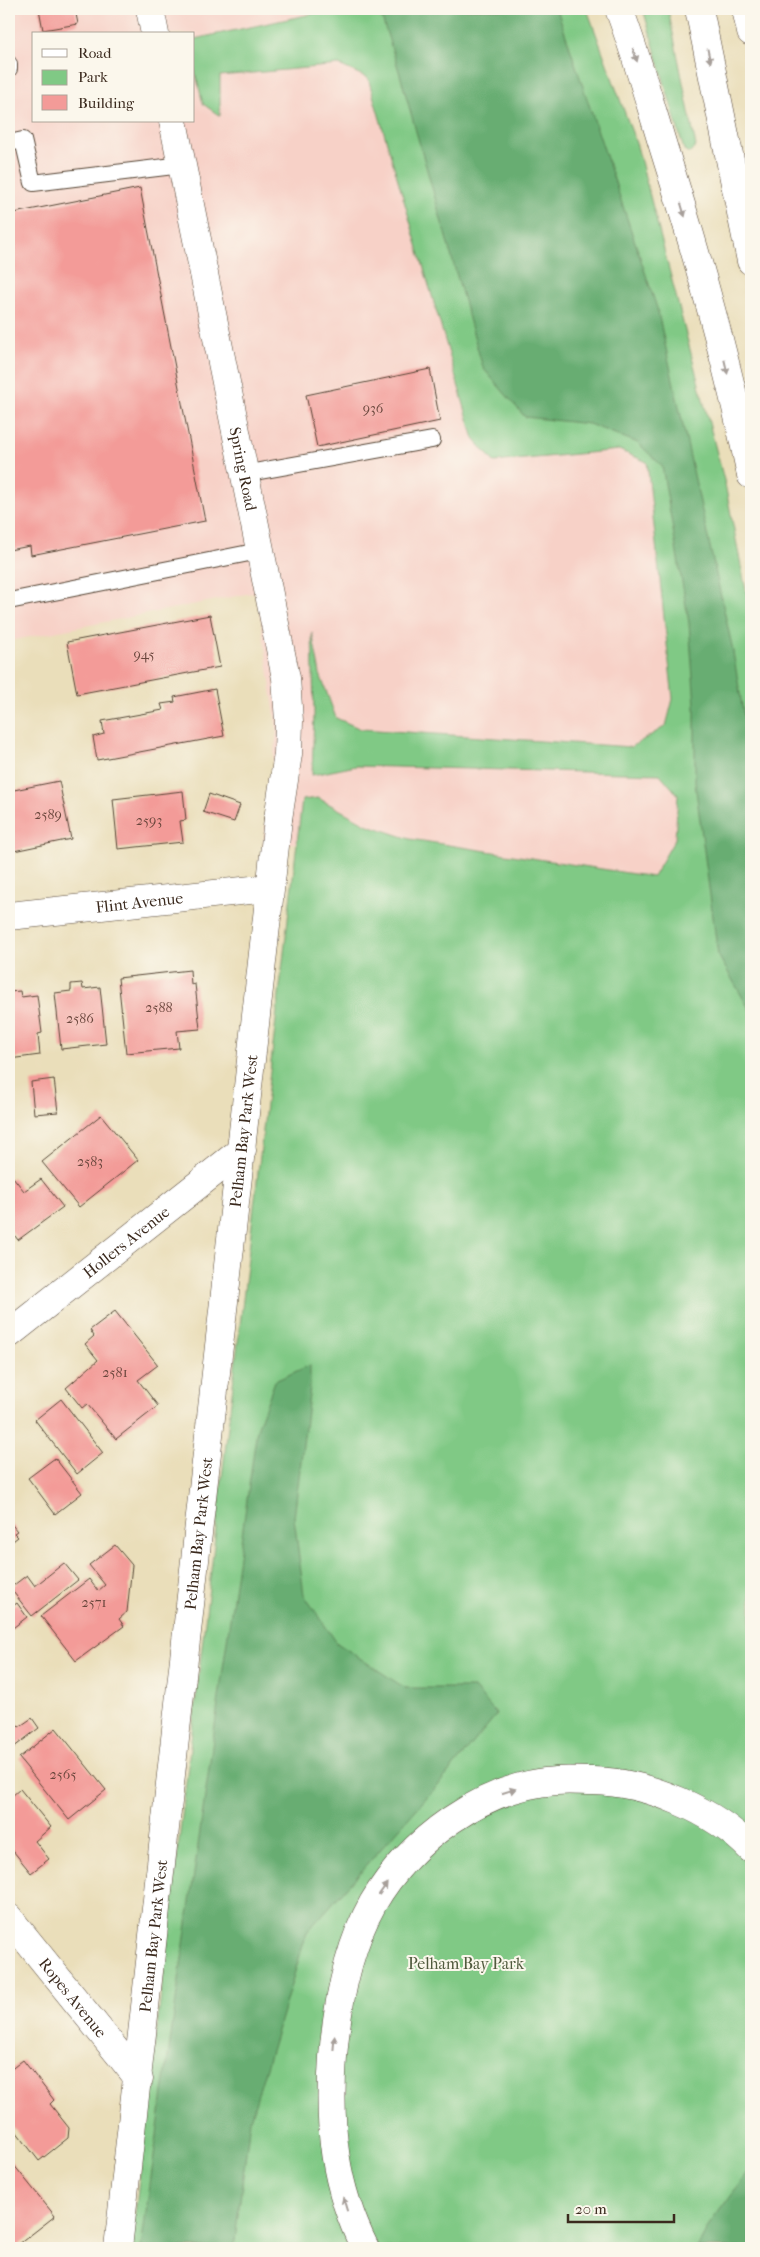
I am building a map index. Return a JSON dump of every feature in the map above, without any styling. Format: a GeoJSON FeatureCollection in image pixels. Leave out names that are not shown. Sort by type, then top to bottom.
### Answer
{"type":"FeatureCollection","features":[{"type":"Feature","properties":{"kind":"main road"},"geometry":{"type":"LineString","coordinates":[[150,9],[156,32]]}},
{"type":"Feature","properties":{"kind":"main road"},"geometry":{"type":"LineString","coordinates":[[619,9],[698,262],[719,340],[751,475]]}},
{"type":"Feature","properties":{"kind":"main road"},"geometry":{"type":"LineString","coordinates":[[700,9],[751,261]]}},
{"type":"Feature","properties":{"kind":"main road"},"geometry":{"type":"LineString","coordinates":[[746,9],[751,32]]}},
{"type":"Feature","properties":{"kind":"main road","name":"Spring Road"},"geometry":{"type":"LineString","coordinates":[[173,122],[243,474],[286,678],[289,721],[288,754],[278,819]]}},
{"type":"Feature","properties":{"kind":"main road","name":"Pelham Bay Park West"},"geometry":{"type":"LineString","coordinates":[[118,2248],[139,2079],[278,819]]}},
{"type":"Feature","properties":{"kind":"main road","name":"Flint Avenue"},"geometry":{"type":"LineString","coordinates":[[9,916],[269,888]]}},
{"type":"Feature","properties":{"kind":"main road","name":"Hollers Avenue"},"geometry":{"type":"LineString","coordinates":[[9,1334],[242,1150]]}},
{"type":"Feature","properties":{"kind":"main road"},"geometry":{"type":"LineString","coordinates":[[365,2248],[347,2209],[336,2161],[332,2122],[332,2069],[336,2028],[348,1964],[364,1924],[373,1904],[403,1863],[440,1829],[482,1802],[507,1791],[556,1780],[601,1781],[650,1790],[694,1808],[730,1830],[751,1849]]}},
{"type":"Feature","properties":{"kind":"main road","name":"Ropes Avenue"},"geometry":{"type":"LineString","coordinates":[[9,1918],[139,2079]]}},
{"type":"Feature","properties":{"kind":"lane"},"geometry":{"type":"LineString","coordinates":[[9,64],[9,70]]}},
{"type":"Feature","properties":{"kind":"lane"},"geometry":{"type":"LineString","coordinates":[[9,142],[23,140],[33,183],[182,165]]}},
{"type":"Feature","properties":{"kind":"lane"},"geometry":{"type":"LineString","coordinates":[[243,474],[432,440]]}},
{"type":"Feature","properties":{"kind":"lane"},"geometry":{"type":"LineString","coordinates":[[9,601],[259,551]]}},
{"type":"Feature","properties":{"kind":"shaded area"},"geometry":{"type":"Polygon","coordinates":[[[9,9],[335,9],[195,39],[195,32],[32,32],[32,122],[195,122],[195,71],[203,104],[220,116],[220,76],[339,65],[368,78],[475,439],[494,462],[619,450],[647,461],[673,699],[666,726],[631,747],[361,729],[336,718],[320,674],[312,636],[314,713],[312,775],[356,766],[661,774],[678,795],[675,839],[653,877],[410,839],[368,825],[318,798],[302,800],[297,843],[263,845],[277,730],[257,592],[9,641],[9,9]]]}},
{"type":"Feature","properties":{"kind":"green space","name":"Pelham Bay Park"},"geometry":{"type":"Polygon","coordinates":[[[335,9],[587,9],[637,146],[725,484],[751,616],[751,2248],[131,2248],[302,800],[318,798],[368,825],[410,839],[653,877],[675,839],[678,795],[660,774],[356,766],[312,775],[314,713],[312,632],[320,674],[336,718],[361,729],[631,747],[666,726],[673,699],[647,462],[619,450],[494,462],[474,439],[368,78],[339,65],[220,76],[220,116],[203,104],[195,71],[195,39],[335,9]]]}},
{"type":"Feature","properties":{"kind":"green space"},"geometry":{"type":"Polygon","coordinates":[[[379,9],[557,9],[657,308],[732,646],[751,759],[751,1012],[718,955],[695,783],[695,705],[689,623],[662,466],[638,443],[589,424],[525,417],[483,368],[399,71],[379,9]]]}},
{"type":"Feature","properties":{"kind":"green space"},"geometry":{"type":"Polygon","coordinates":[[[643,9],[668,9],[696,146],[690,153],[684,150],[643,9]]]}},
{"type":"Feature","properties":{"kind":"green space"},"geometry":{"type":"Polygon","coordinates":[[[310,1365],[310,1387],[294,1518],[304,1595],[337,1643],[405,1688],[474,1688],[497,1714],[445,1777],[307,1932],[250,2120],[234,2248],[141,2248],[257,1429],[275,1381],[310,1365]]]}},
{"type":"Feature","properties":{"kind":"green space"},"geometry":{"type":"Polygon","coordinates":[[[751,2168],[751,2248],[697,2248],[711,2222],[751,2168]]]}},
{"type":"Feature","properties":{"kind":"building"},"geometry":{"type":"Polygon","coordinates":[[[39,9],[75,9],[78,24],[43,30],[39,9]]]}},
{"type":"Feature","properties":{"kind":"building"},"geometry":{"type":"Polygon","coordinates":[[[140,188],[205,521],[31,555],[30,546],[9,550],[9,214],[140,188]]]}},
{"type":"Feature","properties":{"kind":"building"},"geometry":{"type":"Polygon","coordinates":[[[430,369],[440,421],[317,447],[306,395],[430,369]]]}},
{"type":"Feature","properties":{"kind":"building"},"geometry":{"type":"Polygon","coordinates":[[[210,615],[220,667],[77,694],[67,642],[210,615]]]}},
{"type":"Feature","properties":{"kind":"building"},"geometry":{"type":"Polygon","coordinates":[[[215,689],[224,736],[97,760],[93,737],[104,734],[102,721],[163,710],[161,704],[175,702],[174,697],[215,689]]]}},
{"type":"Feature","properties":{"kind":"building"},"geometry":{"type":"Polygon","coordinates":[[[59,781],[71,839],[9,852],[9,791],[59,781]]]}},
{"type":"Feature","properties":{"kind":"building"},"geometry":{"type":"Polygon","coordinates":[[[183,791],[186,820],[180,821],[183,842],[118,849],[113,799],[183,791]]]}},
{"type":"Feature","properties":{"kind":"building"},"geometry":{"type":"Polygon","coordinates":[[[209,794],[240,805],[234,822],[203,812],[209,794]]]}},
{"type":"Feature","properties":{"kind":"building"},"geometry":{"type":"Polygon","coordinates":[[[190,970],[191,985],[195,984],[200,1029],[177,1031],[179,1048],[126,1053],[118,978],[190,970]]]}},
{"type":"Feature","properties":{"kind":"building"},"geometry":{"type":"Polygon","coordinates":[[[82,983],[83,989],[100,987],[106,1044],[61,1049],[55,993],[71,991],[71,984],[82,983]]]}},
{"type":"Feature","properties":{"kind":"building"},"geometry":{"type":"Polygon","coordinates":[[[20,991],[21,997],[37,995],[42,1033],[38,1034],[40,1055],[9,1059],[9,992],[20,991]]]}},
{"type":"Feature","properties":{"kind":"building"},"geometry":{"type":"Polygon","coordinates":[[[54,1079],[58,1112],[34,1114],[31,1082],[54,1079]]]}},
{"type":"Feature","properties":{"kind":"building"},"geometry":{"type":"Polygon","coordinates":[[[101,1115],[138,1160],[79,1207],[42,1162],[101,1115]]]}},
{"type":"Feature","properties":{"kind":"building"},"geometry":{"type":"Polygon","coordinates":[[[13,1177],[24,1191],[41,1179],[63,1207],[18,1240],[9,1228],[9,1180],[13,1177]]]}},
{"type":"Feature","properties":{"kind":"building"},"geometry":{"type":"Polygon","coordinates":[[[115,1311],[158,1365],[138,1380],[158,1406],[116,1439],[87,1404],[82,1408],[66,1388],[98,1360],[85,1344],[94,1336],[90,1330],[115,1311]]]}},
{"type":"Feature","properties":{"kind":"building"},"geometry":{"type":"Polygon","coordinates":[[[61,1399],[103,1453],[77,1474],[35,1420],[61,1399]]]}},
{"type":"Feature","properties":{"kind":"building"},"geometry":{"type":"Polygon","coordinates":[[[55,1458],[82,1493],[55,1514],[28,1478],[55,1458]]]}},
{"type":"Feature","properties":{"kind":"building"},"geometry":{"type":"Polygon","coordinates":[[[9,1521],[17,1531],[14,1533],[18,1537],[9,1544],[9,1521]]]}},
{"type":"Feature","properties":{"kind":"building"},"geometry":{"type":"Polygon","coordinates":[[[115,1545],[132,1565],[127,1612],[119,1619],[124,1626],[76,1661],[41,1616],[89,1579],[98,1591],[105,1585],[89,1565],[115,1545]]]}},
{"type":"Feature","properties":{"kind":"building"},"geometry":{"type":"Polygon","coordinates":[[[64,1563],[78,1580],[32,1616],[10,1588],[27,1575],[35,1586],[64,1563]]]}},
{"type":"Feature","properties":{"kind":"building"},"geometry":{"type":"Polygon","coordinates":[[[17,1603],[27,1617],[9,1631],[9,1609],[17,1603]]]}},
{"type":"Feature","properties":{"kind":"building"},"geometry":{"type":"Polygon","coordinates":[[[9,1713],[19,1727],[32,1718],[39,1728],[9,1751],[9,1713]]]}},
{"type":"Feature","properties":{"kind":"building"},"geometry":{"type":"Polygon","coordinates":[[[56,1728],[106,1790],[69,1820],[19,1758],[56,1728]]]}},
{"type":"Feature","properties":{"kind":"building"},"geometry":{"type":"Polygon","coordinates":[[[20,1789],[51,1827],[35,1841],[49,1859],[31,1873],[9,1846],[9,1792],[12,1796],[20,1789]]]}},
{"type":"Feature","properties":{"kind":"building"},"geometry":{"type":"Polygon","coordinates":[[[23,2060],[54,2100],[50,2104],[69,2128],[68,2138],[39,2161],[9,2122],[9,2071],[23,2060]]]}},
{"type":"Feature","properties":{"kind":"building"},"geometry":{"type":"Polygon","coordinates":[[[9,2159],[55,2216],[14,2248],[9,2248],[9,2159]]]}}]}
